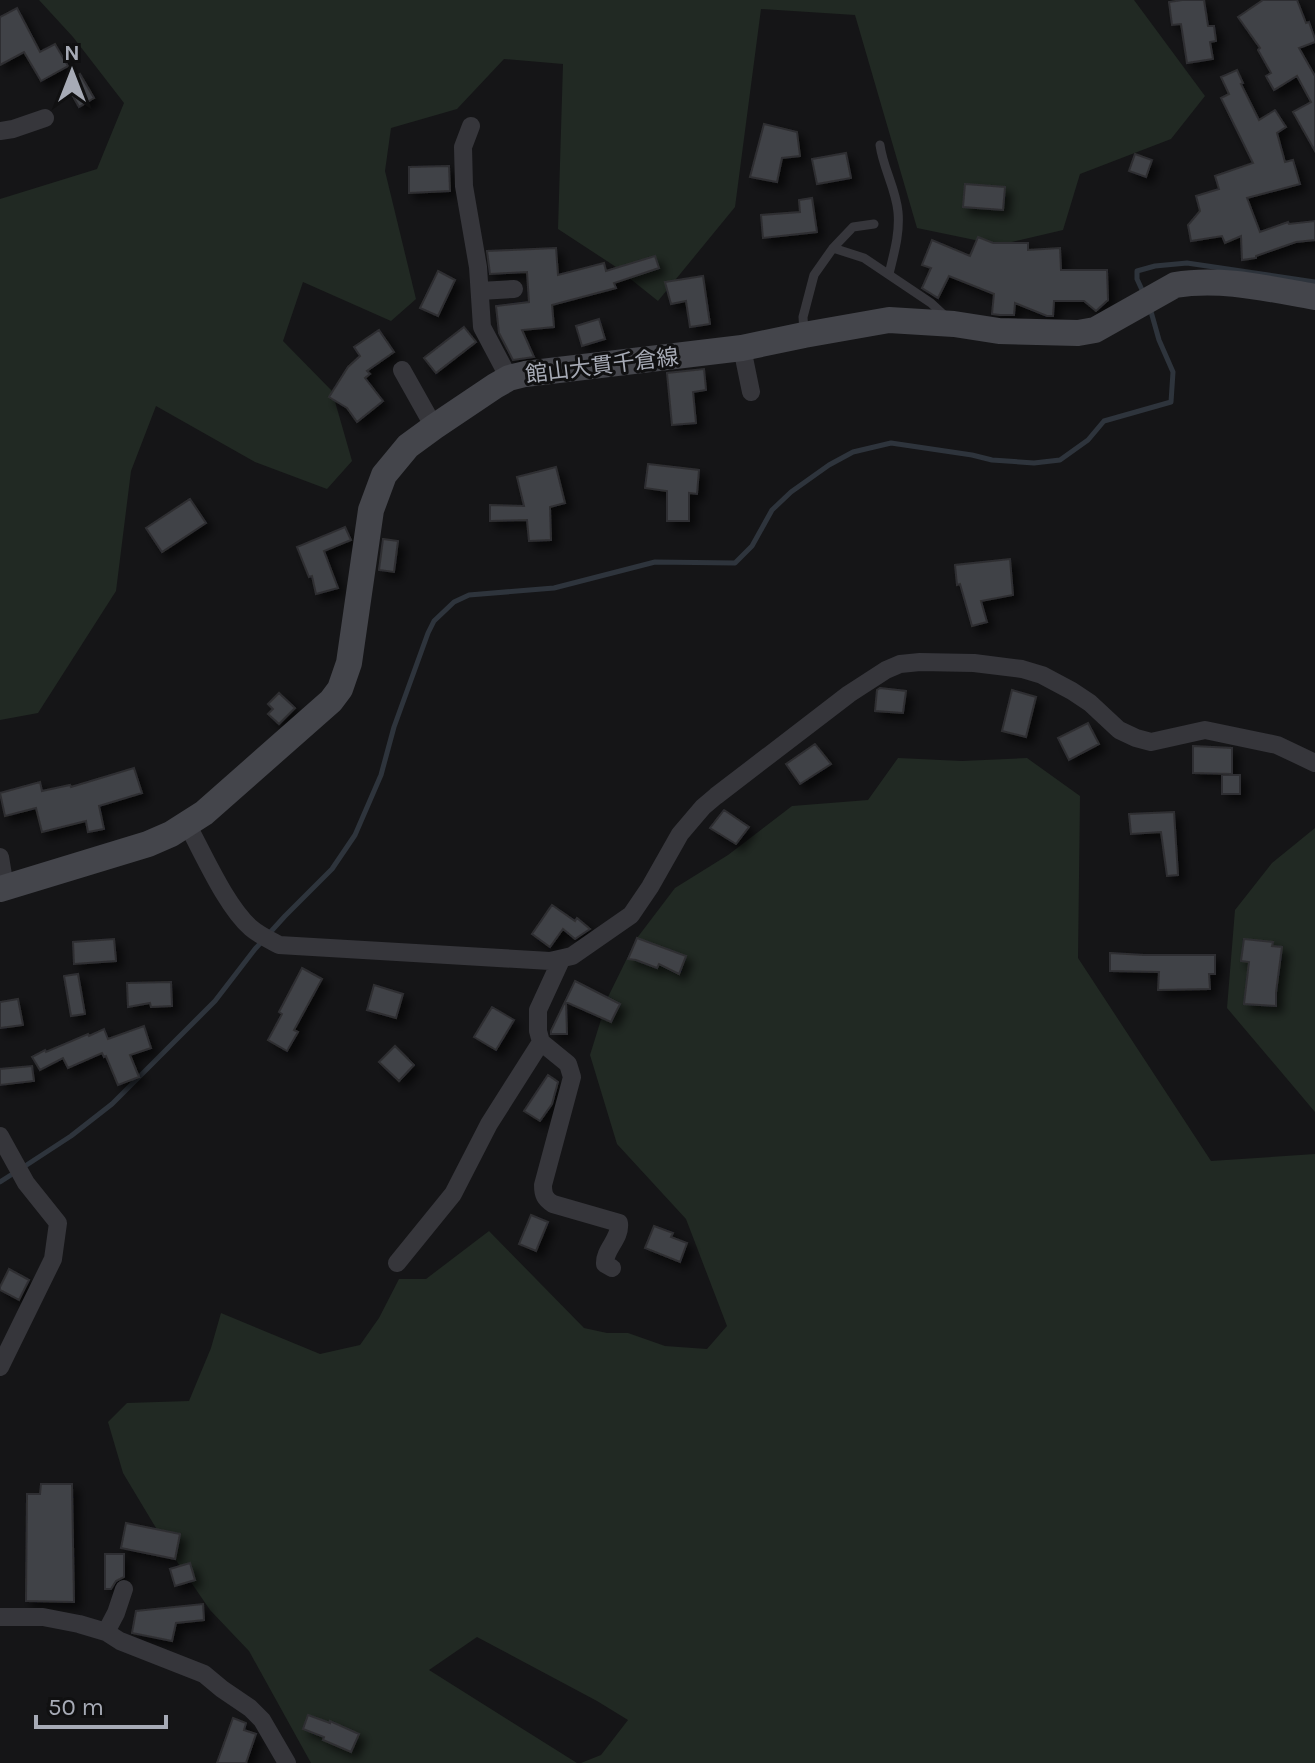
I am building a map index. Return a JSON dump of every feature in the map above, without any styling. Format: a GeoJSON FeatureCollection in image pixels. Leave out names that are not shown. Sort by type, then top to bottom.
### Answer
{"type":"FeatureCollection","features":[{"type":"Feature","properties":{"kind":"main road","name":"館山大貫千倉線"},"geometry":{"type":"LineString","coordinates":[[2,888],[148,844],[187,824],[204,813],[331,701],[340,689],[349,663],[371,510],[384,475],[408,446],[509,378],[742,348],[889,320],[954,324],[999,331],[1078,333],[1095,330],[1175,285],[1189,282],[1253,286],[1315,297]]}},
{"type":"Feature","properties":{"kind":"street"},"geometry":{"type":"LineString","coordinates":[[0,131],[45,118]]}},
{"type":"Feature","properties":{"kind":"street"},"geometry":{"type":"LineString","coordinates":[[471,126],[463,147],[464,186],[480,291],[482,327],[509,378]]}},
{"type":"Feature","properties":{"kind":"street"},"geometry":{"type":"LineString","coordinates":[[480,291],[514,289]]}},
{"type":"Feature","properties":{"kind":"street"},"geometry":{"type":"LineString","coordinates":[[742,348],[751,392]]}},
{"type":"Feature","properties":{"kind":"street"},"geometry":{"type":"LineString","coordinates":[[402,370],[434,427]]}},
{"type":"Feature","properties":{"kind":"street"},"geometry":{"type":"LineString","coordinates":[[187,824],[231,903],[254,930],[279,945],[550,961],[572,956],[631,915],[680,834],[703,807],[849,694],[900,664],[974,663],[1022,669],[1042,675],[1072,691],[1119,730],[1136,738],[1151,742],[1205,730],[1277,745],[1315,763]]}},
{"type":"Feature","properties":{"kind":"street"},"geometry":{"type":"LineString","coordinates":[[0,857],[2,888]]}},
{"type":"Feature","properties":{"kind":"street"},"geometry":{"type":"LineString","coordinates":[[561,960],[538,1010],[538,1031],[541,1042],[571,1068],[572,1077],[543,1193],[546,1200],[553,1204],[619,1223],[620,1230],[604,1258],[605,1264],[612,1268]]}},
{"type":"Feature","properties":{"kind":"street"},"geometry":{"type":"LineString","coordinates":[[397,1263],[453,1194],[489,1124],[541,1042]]}},
{"type":"Feature","properties":{"kind":"street"},"geometry":{"type":"LineString","coordinates":[[0,1367],[53,1259],[58,1223],[26,1183],[2,1139]]}},
{"type":"Feature","properties":{"kind":"street"},"geometry":{"type":"LineString","coordinates":[[106,1632],[124,1589]]}},
{"type":"Feature","properties":{"kind":"street"},"geometry":{"type":"LineString","coordinates":[[0,1617],[43,1617],[79,1624],[106,1632],[120,1641],[204,1674],[262,1720],[287,1763]]}},
{"type":"Feature","properties":{"kind":"lane"},"geometry":{"type":"LineString","coordinates":[[880,145],[898,210],[897,242],[889,274]]}},
{"type":"Feature","properties":{"kind":"lane"},"geometry":{"type":"LineString","coordinates":[[804,335],[803,317],[814,275],[853,227],[874,224]]}},
{"type":"Feature","properties":{"kind":"lane"},"geometry":{"type":"LineString","coordinates":[[833,248],[864,258],[931,303],[954,324]]}},
{"type":"Feature","properties":{"kind":"shaded area"},"geometry":{"type":"Polygon","coordinates":[[[39,0],[1134,0],[1205,96],[1171,139],[1080,174],[1063,230],[999,245],[917,228],[855,15],[761,9],[735,207],[658,301],[613,265],[558,229],[563,64],[504,59],[457,109],[391,128],[385,171],[416,299],[391,321],[303,282],[283,341],[332,391],[352,461],[327,489],[255,462],[156,406],[131,471],[116,591],[38,713],[0,720],[0,199],[97,169],[124,103],[73,37],[39,0]]]}},
{"type":"Feature","properties":{"kind":"shaded area"},"geometry":{"type":"Polygon","coordinates":[[[898,758],[962,761],[1027,758],[1080,796],[1078,958],[1211,1161],[1315,1154],[1315,1763],[581,1763],[601,1755],[628,1720],[477,1637],[429,1670],[577,1763],[311,1763],[249,1651],[210,1610],[123,1473],[108,1422],[127,1403],[189,1401],[211,1348],[221,1313],[320,1354],[360,1345],[379,1318],[399,1279],[426,1279],[489,1231],[584,1328],[628,1333],[665,1346],[707,1349],[727,1326],[686,1219],[617,1144],[590,1055],[608,997],[637,938],[675,888],[728,855],[792,806],[868,800],[898,758]]]}},
{"type":"Feature","properties":{"kind":"shaded area"},"geometry":{"type":"Polygon","coordinates":[[[1315,828],[1315,1112],[1227,1008],[1235,910],[1272,863],[1315,828]]]}},
{"type":"Feature","properties":{"kind":"building"},"geometry":{"type":"Polygon","coordinates":[[[1204,0],[1208,26],[1214,26],[1216,41],[1210,42],[1213,59],[1187,63],[1181,24],[1172,25],[1169,2],[1204,0]]]}},
{"type":"Feature","properties":{"kind":"building"},"geometry":{"type":"Polygon","coordinates":[[[1263,0],[1297,0],[1315,39],[1315,42],[1299,48],[1315,76],[1315,151],[1293,112],[1311,102],[1297,76],[1274,90],[1266,76],[1271,73],[1258,50],[1260,48],[1238,17],[1263,0]]]}},
{"type":"Feature","properties":{"kind":"building"},"geometry":{"type":"Polygon","coordinates":[[[17,8],[40,52],[55,44],[68,66],[41,81],[24,52],[0,65],[0,17],[17,8]]]}},
{"type":"Feature","properties":{"kind":"building"},"geometry":{"type":"Polygon","coordinates":[[[1237,70],[1259,120],[1275,110],[1286,127],[1277,133],[1285,162],[1293,160],[1300,184],[1247,198],[1260,232],[1288,222],[1315,221],[1315,240],[1296,242],[1256,258],[1242,260],[1241,236],[1225,243],[1222,236],[1191,241],[1188,225],[1200,211],[1196,196],[1219,189],[1215,176],[1253,163],[1221,98],[1229,94],[1221,77],[1237,70]]]}},
{"type":"Feature","properties":{"kind":"building"},"geometry":{"type":"Polygon","coordinates":[[[80,74],[94,98],[79,107],[65,82],[80,74]]]}},
{"type":"Feature","properties":{"kind":"building"},"geometry":{"type":"Polygon","coordinates":[[[764,124],[797,132],[800,156],[782,158],[777,182],[750,177],[764,124]]]}},
{"type":"Feature","properties":{"kind":"building"},"geometry":{"type":"Polygon","coordinates":[[[846,153],[851,178],[817,184],[812,159],[846,153]]]}},
{"type":"Feature","properties":{"kind":"building"},"geometry":{"type":"Polygon","coordinates":[[[1135,154],[1152,160],[1146,177],[1129,171],[1135,154]]]}},
{"type":"Feature","properties":{"kind":"building"},"geometry":{"type":"Polygon","coordinates":[[[449,166],[450,191],[409,193],[409,167],[449,166]]]}},
{"type":"Feature","properties":{"kind":"building"},"geometry":{"type":"Polygon","coordinates":[[[965,184],[1005,187],[1003,210],[963,207],[965,184]]]}},
{"type":"Feature","properties":{"kind":"building"},"geometry":{"type":"Polygon","coordinates":[[[812,198],[817,232],[763,238],[761,215],[800,212],[799,200],[812,198]]]}},
{"type":"Feature","properties":{"kind":"building"},"geometry":{"type":"Polygon","coordinates":[[[978,237],[993,243],[1028,243],[1028,250],[1060,248],[1061,270],[1107,270],[1108,300],[1096,311],[1084,301],[1054,301],[1053,316],[1015,303],[1014,315],[1000,315],[992,314],[994,294],[949,276],[938,298],[922,288],[931,268],[922,265],[932,240],[970,256],[978,237]]]}},
{"type":"Feature","properties":{"kind":"building"},"geometry":{"type":"Polygon","coordinates":[[[556,248],[558,275],[604,263],[606,271],[655,256],[659,268],[614,283],[616,288],[552,305],[554,327],[522,330],[534,357],[513,360],[499,333],[496,306],[529,302],[527,272],[490,274],[487,251],[556,248]]]}},
{"type":"Feature","properties":{"kind":"building"},"geometry":{"type":"Polygon","coordinates":[[[438,271],[455,280],[438,316],[420,308],[438,271]]]}},
{"type":"Feature","properties":{"kind":"building"},"geometry":{"type":"Polygon","coordinates":[[[703,276],[710,324],[690,327],[686,301],[671,304],[665,282],[703,276]]]}},
{"type":"Feature","properties":{"kind":"building"},"geometry":{"type":"Polygon","coordinates":[[[599,319],[605,339],[582,346],[576,326],[599,319]]]}},
{"type":"Feature","properties":{"kind":"building"},"geometry":{"type":"Polygon","coordinates":[[[464,327],[476,342],[436,373],[424,358],[464,327]]]}},
{"type":"Feature","properties":{"kind":"building"},"geometry":{"type":"Polygon","coordinates":[[[379,330],[394,352],[367,371],[370,374],[365,378],[383,401],[357,422],[347,408],[329,397],[348,367],[360,356],[354,347],[379,330]]]}},
{"type":"Feature","properties":{"kind":"building"},"geometry":{"type":"Polygon","coordinates":[[[704,369],[706,390],[693,392],[696,423],[672,425],[667,373],[704,369]]]}},
{"type":"Feature","properties":{"kind":"building"},"geometry":{"type":"Polygon","coordinates":[[[648,464],[699,470],[697,494],[689,493],[689,521],[667,521],[667,491],[645,488],[648,464]]]}},
{"type":"Feature","properties":{"kind":"building"},"geometry":{"type":"Polygon","coordinates":[[[556,467],[565,503],[550,507],[551,540],[529,541],[527,520],[490,521],[490,505],[524,506],[517,477],[556,467]]]}},
{"type":"Feature","properties":{"kind":"building"},"geometry":{"type":"Polygon","coordinates":[[[190,499],[206,523],[162,552],[146,528],[190,499]]]}},
{"type":"Feature","properties":{"kind":"building"},"geometry":{"type":"Polygon","coordinates":[[[345,527],[351,540],[324,551],[338,588],[316,594],[312,576],[309,577],[297,547],[345,527]]]}},
{"type":"Feature","properties":{"kind":"building"},"geometry":{"type":"Polygon","coordinates":[[[383,539],[398,541],[394,572],[379,570],[383,539]]]}},
{"type":"Feature","properties":{"kind":"building"},"geometry":{"type":"Polygon","coordinates":[[[1010,559],[1013,595],[981,601],[987,622],[972,626],[960,584],[957,585],[955,565],[1010,559]]]}},
{"type":"Feature","properties":{"kind":"building"},"geometry":{"type":"Polygon","coordinates":[[[877,690],[906,691],[903,713],[875,711],[877,690]]]}},
{"type":"Feature","properties":{"kind":"building"},"geometry":{"type":"Polygon","coordinates":[[[1012,690],[1036,697],[1026,737],[1002,731],[1012,690]]]}},
{"type":"Feature","properties":{"kind":"building"},"geometry":{"type":"Polygon","coordinates":[[[279,693],[295,708],[279,724],[268,714],[273,709],[268,704],[279,693]]]}},
{"type":"Feature","properties":{"kind":"building"},"geometry":{"type":"Polygon","coordinates":[[[1088,723],[1099,744],[1069,760],[1058,738],[1088,723]]]}},
{"type":"Feature","properties":{"kind":"building"},"geometry":{"type":"Polygon","coordinates":[[[815,744],[831,764],[800,784],[786,764],[815,744]]]}},
{"type":"Feature","properties":{"kind":"building"},"geometry":{"type":"Polygon","coordinates":[[[1193,746],[1232,748],[1232,774],[1193,773],[1193,746]]]}},
{"type":"Feature","properties":{"kind":"building"},"geometry":{"type":"Polygon","coordinates":[[[134,768],[142,793],[99,806],[104,829],[88,832],[86,821],[42,832],[36,808],[5,816],[0,793],[40,782],[42,791],[71,787],[134,768]]]}},
{"type":"Feature","properties":{"kind":"building"},"geometry":{"type":"Polygon","coordinates":[[[1222,775],[1240,775],[1240,794],[1222,794],[1222,775]]]}},
{"type":"Feature","properties":{"kind":"building"},"geometry":{"type":"Polygon","coordinates":[[[724,810],[749,827],[736,844],[710,828],[724,810]]]}},
{"type":"Feature","properties":{"kind":"building"},"geometry":{"type":"Polygon","coordinates":[[[1174,812],[1178,875],[1167,876],[1161,832],[1131,834],[1129,814],[1174,812]]]}},
{"type":"Feature","properties":{"kind":"building"},"geometry":{"type":"Polygon","coordinates":[[[552,905],[590,929],[575,939],[563,929],[550,947],[532,934],[552,905]]]}},
{"type":"Feature","properties":{"kind":"building"},"geometry":{"type":"Polygon","coordinates":[[[637,938],[686,956],[679,974],[659,964],[657,968],[628,959],[637,938]]]}},
{"type":"Feature","properties":{"kind":"building"},"geometry":{"type":"Polygon","coordinates":[[[114,939],[116,961],[74,964],[73,942],[114,939]]]}},
{"type":"Feature","properties":{"kind":"building"},"geometry":{"type":"Polygon","coordinates":[[[1244,939],[1273,942],[1272,946],[1282,947],[1276,1006],[1244,1004],[1249,962],[1241,961],[1244,939]]]}},
{"type":"Feature","properties":{"kind":"building"},"geometry":{"type":"Polygon","coordinates":[[[1110,953],[1215,955],[1215,974],[1209,974],[1210,989],[1158,990],[1159,972],[1110,971],[1110,953]]]}},
{"type":"Feature","properties":{"kind":"building"},"geometry":{"type":"Polygon","coordinates":[[[302,968],[322,979],[294,1030],[298,1032],[287,1051],[268,1040],[302,968]]]}},
{"type":"Feature","properties":{"kind":"building"},"geometry":{"type":"Polygon","coordinates":[[[78,974],[85,1014],[71,1016],[64,976],[78,974]]]}},
{"type":"Feature","properties":{"kind":"building"},"geometry":{"type":"Polygon","coordinates":[[[575,981],[620,1004],[611,1022],[566,1002],[567,1034],[551,1034],[551,1031],[575,981]]]}},
{"type":"Feature","properties":{"kind":"building"},"geometry":{"type":"Polygon","coordinates":[[[171,982],[172,1006],[151,1007],[150,1003],[128,1007],[127,983],[171,982]]]}},
{"type":"Feature","properties":{"kind":"building"},"geometry":{"type":"Polygon","coordinates":[[[374,985],[403,994],[396,1018],[367,1010],[374,985]]]}},
{"type":"Feature","properties":{"kind":"building"},"geometry":{"type":"Polygon","coordinates":[[[18,999],[23,1025],[0,1028],[0,1002],[18,999]]]}},
{"type":"Feature","properties":{"kind":"building"},"geometry":{"type":"Polygon","coordinates":[[[492,1007],[514,1020],[496,1050],[474,1037],[492,1007]]]}},
{"type":"Feature","properties":{"kind":"building"},"geometry":{"type":"Polygon","coordinates":[[[144,1026],[151,1048],[130,1055],[139,1077],[118,1085],[102,1053],[68,1068],[63,1058],[40,1070],[32,1057],[104,1029],[108,1039],[144,1026]]]}},
{"type":"Feature","properties":{"kind":"building"},"geometry":{"type":"Polygon","coordinates":[[[395,1046],[414,1065],[399,1081],[379,1062],[395,1046]]]}},
{"type":"Feature","properties":{"kind":"building"},"geometry":{"type":"Polygon","coordinates":[[[32,1066],[34,1081],[0,1085],[0,1069],[32,1066]]]}},
{"type":"Feature","properties":{"kind":"building"},"geometry":{"type":"Polygon","coordinates":[[[548,1075],[558,1082],[552,1104],[540,1121],[524,1111],[548,1075]]]}},
{"type":"Feature","properties":{"kind":"building"},"geometry":{"type":"Polygon","coordinates":[[[531,1215],[548,1222],[536,1251],[519,1244],[531,1215]]]}},
{"type":"Feature","properties":{"kind":"building"},"geometry":{"type":"Polygon","coordinates":[[[654,1226],[673,1233],[671,1237],[687,1243],[680,1262],[645,1248],[654,1226]]]}},
{"type":"Feature","properties":{"kind":"building"},"geometry":{"type":"Polygon","coordinates":[[[9,1269],[29,1280],[19,1300],[0,1290],[9,1269]]]}},
{"type":"Feature","properties":{"kind":"building"},"geometry":{"type":"Polygon","coordinates":[[[41,1484],[72,1484],[74,1602],[26,1601],[27,1494],[40,1494],[41,1484]]]}},
{"type":"Feature","properties":{"kind":"building"},"geometry":{"type":"Polygon","coordinates":[[[126,1523],[180,1534],[175,1559],[121,1548],[126,1523]]]}},
{"type":"Feature","properties":{"kind":"building"},"geometry":{"type":"Polygon","coordinates":[[[105,1554],[124,1554],[124,1577],[116,1581],[111,1589],[105,1589],[105,1554]]]}},
{"type":"Feature","properties":{"kind":"building"},"geometry":{"type":"Polygon","coordinates":[[[190,1563],[195,1580],[175,1586],[170,1569],[190,1563]]]}},
{"type":"Feature","properties":{"kind":"building"},"geometry":{"type":"Polygon","coordinates":[[[203,1604],[204,1620],[176,1623],[172,1641],[132,1633],[136,1611],[203,1604]]]}},
{"type":"Feature","properties":{"kind":"building"},"geometry":{"type":"Polygon","coordinates":[[[308,1715],[359,1734],[351,1752],[303,1729],[308,1715]]]}},
{"type":"Feature","properties":{"kind":"building"},"geometry":{"type":"Polygon","coordinates":[[[233,1718],[246,1723],[244,1730],[256,1734],[246,1763],[217,1763],[233,1718]]]}},
{"type":"Feature","properties":{"kind":"waterway"},"geometry":{"type":"LineString","coordinates":[[1143,292],[1137,271],[1187,263],[1315,282]]}},
{"type":"Feature","properties":{"kind":"waterway"},"geometry":{"type":"LineString","coordinates":[[22,1168],[112,1104],[215,1001],[255,949],[332,869],[355,835],[381,775],[394,727],[428,633],[434,621],[454,602],[469,595],[554,588],[655,562],[735,563],[752,546],[772,510],[791,492],[853,452],[891,443],[992,460],[1034,463],[1060,460],[1088,440],[1104,421],[1171,402],[1173,372],[1150,308]]}},
{"type":"Feature","properties":{"kind":"waterway"},"geometry":{"type":"LineString","coordinates":[[0,1182],[14,1173]]}}]}
